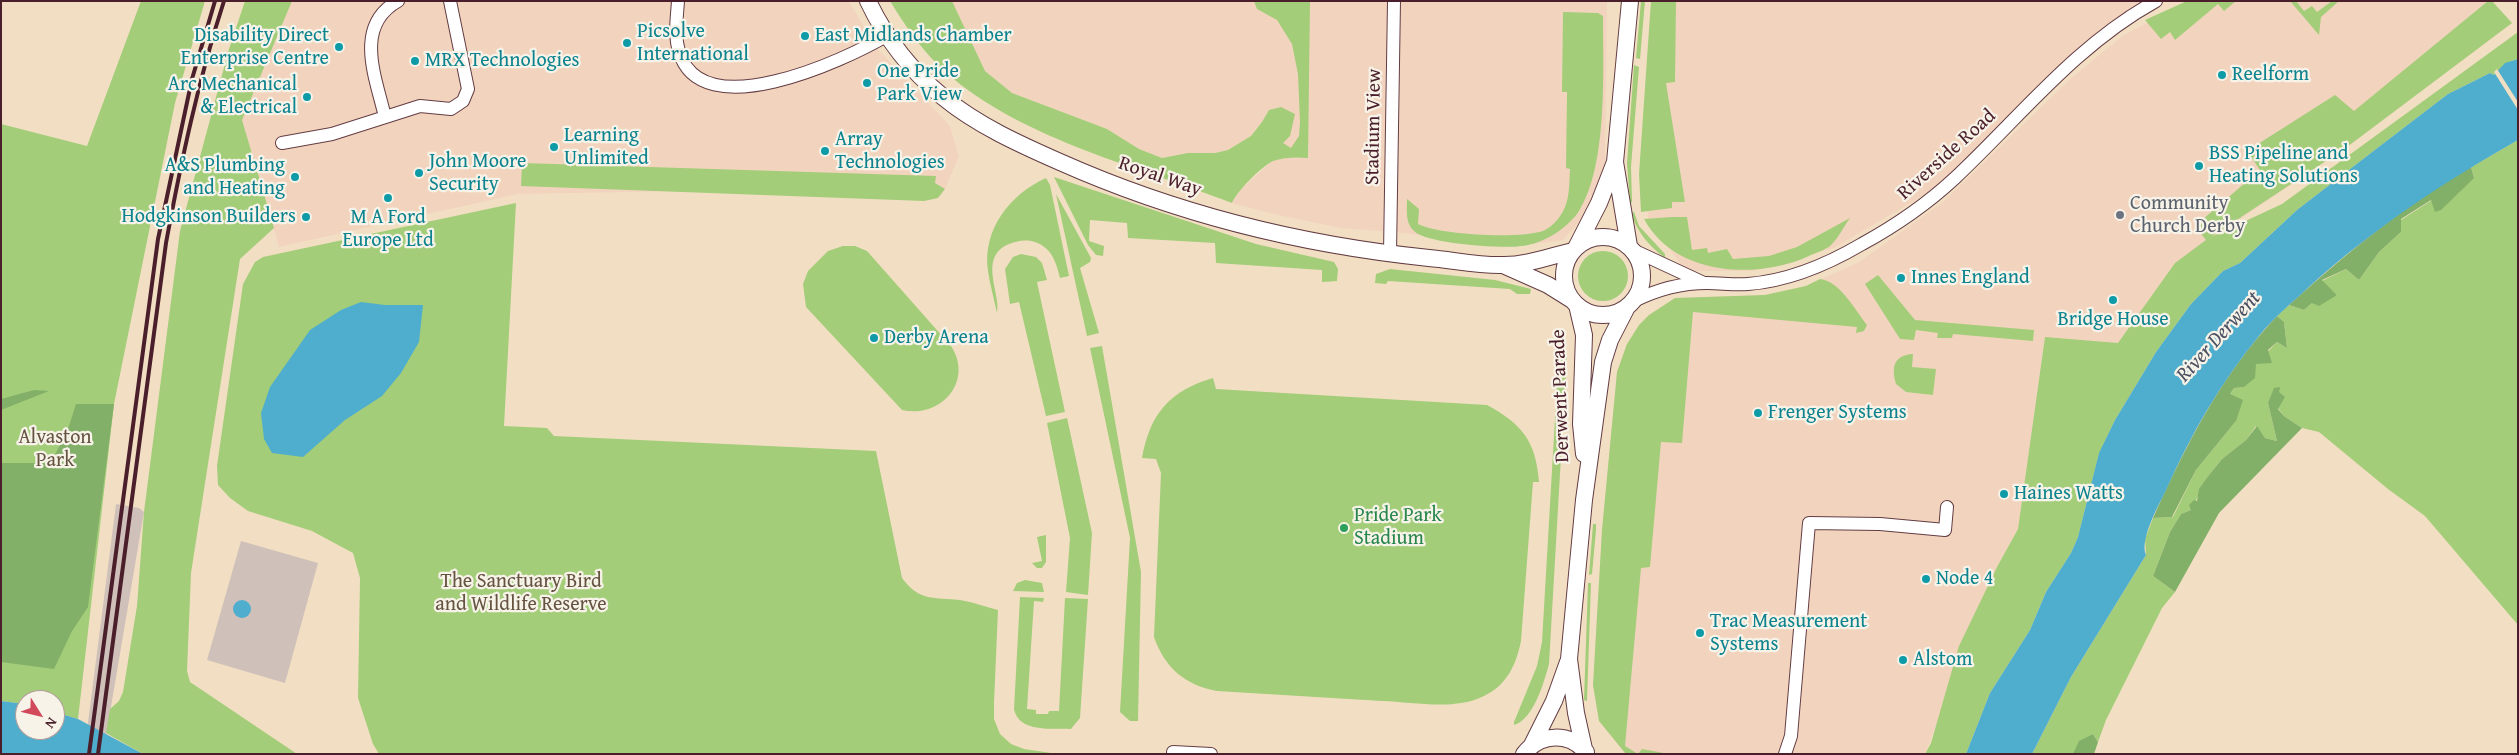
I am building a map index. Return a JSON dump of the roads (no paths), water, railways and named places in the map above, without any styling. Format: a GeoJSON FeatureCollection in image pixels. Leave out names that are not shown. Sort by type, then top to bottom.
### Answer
{"type":"FeatureCollection","features":[{"type":"Feature","properties":{"kind":"street"},"geometry":{"type":"LineString","coordinates":[[385,117],[371,53],[373,28],[377,19],[398,1]]}},
{"type":"Feature","properties":{"kind":"street"},"geometry":{"type":"LineString","coordinates":[[282,143],[332,134],[427,105],[451,109],[463,101],[468,89],[467,81],[450,1]]}},
{"type":"Feature","properties":{"kind":"street"},"geometry":{"type":"LineString","coordinates":[[678,1],[676,38],[679,51],[684,62],[695,74],[714,83],[756,85],[790,79],[843,59],[886,36]]}},
{"type":"Feature","properties":{"kind":"street","name":"Royal Way"},"geometry":{"type":"LineString","coordinates":[[868,1],[886,36],[919,76],[960,110],[1028,148],[1148,197],[1228,221],[1302,239],[1390,253],[1503,265],[1531,262],[1575,249]]}},
{"type":"Feature","properties":{"kind":"street","name":"Stadium View"},"geometry":{"type":"LineString","coordinates":[[1390,253],[1394,1]]}},
{"type":"Feature","properties":{"kind":"street"},"geometry":{"type":"LineString","coordinates":[[1615,162],[1599,203],[1566,265],[1564,276],[1567,292],[1575,303],[1591,313],[1602,315],[1618,313],[1631,304],[1641,286],[1642,274],[1640,263],[1631,248],[1615,162],[1630,1]]}},
{"type":"Feature","properties":{"kind":"street","name":"Riverside Road"},"geometry":{"type":"LineString","coordinates":[[1631,304],[1664,288],[1704,283],[1748,284],[1782,278],[1834,259],[1885,230],[1916,210],[1954,179],[2059,73],[2096,40],[2125,19],[2156,1]]}},
{"type":"Feature","properties":{"kind":"street"},"geometry":{"type":"LineString","coordinates":[[1575,249],[1587,240],[1603,237],[1614,238],[1631,248]]}},
{"type":"Feature","properties":{"kind":"street","name":"Riverside Road"},"geometry":{"type":"LineString","coordinates":[[1631,248],[1704,283]]}},
{"type":"Feature","properties":{"kind":"street","name":"Royal Way"},"geometry":{"type":"LineString","coordinates":[[1503,265],[1548,285],[1575,303]]}},
{"type":"Feature","properties":{"kind":"street","name":"Derwent Parade"},"geometry":{"type":"LineString","coordinates":[[1575,303],[1584,335],[1581,424],[1586,486]]}},
{"type":"Feature","properties":{"kind":"street","name":"Derwent Parade"},"geometry":{"type":"LineString","coordinates":[[1586,751],[1576,713],[1569,659],[1586,486],[1603,362],[1610,340],[1631,304]]}},
{"type":"Feature","properties":{"kind":"street"},"geometry":{"type":"LineString","coordinates":[[1785,754],[1791,736],[1809,523],[1880,524],[1944,530],[1947,507]]}},
{"type":"Feature","properties":{"kind":"street","name":"Derwent Parade"},"geometry":{"type":"LineString","coordinates":[[1526,751],[1554,701],[1569,659]]}},
{"type":"Feature","properties":{"kind":"street"},"geometry":{"type":"LineString","coordinates":[[1526,751],[1548,738],[1561,738],[1573,741],[1586,751]]}},
{"type":"Feature","properties":{"kind":"street"},"geometry":{"type":"LineString","coordinates":[[1173,752],[1211,754]]}},
{"type":"Feature","properties":{"kind":"water","name":"River Derwent"},"geometry":{"type":"Polygon","coordinates":[[[2518,59],[2518,140],[2463,172],[2410,207],[2334,265],[2277,316],[2259,336],[2232,372],[2197,428],[2155,512],[2145,540],[2146,555],[2071,677],[2032,754],[1966,754],[1990,693],[2030,630],[2046,592],[2071,553],[2078,537],[2099,453],[2115,420],[2156,352],[2191,304],[2223,271],[2240,263],[2297,210],[2448,94],[2490,73],[2494,75],[2505,63],[2518,59]]]}},
{"type":"Feature","properties":{"kind":"water"},"geometry":{"type":"Polygon","coordinates":[[[361,302],[385,305],[423,305],[419,342],[401,373],[382,396],[345,420],[303,457],[272,453],[264,439],[261,413],[270,387],[310,330],[341,310],[361,302]]]}},
{"type":"Feature","properties":{"kind":"water"},"geometry":{"type":"Polygon","coordinates":[[[238,600],[246,600],[251,605],[249,616],[238,618],[233,613],[233,605],[238,600]]]}},
{"type":"Feature","properties":{"kind":"water"},"geometry":{"type":"Polygon","coordinates":[[[1,701],[15,703],[15,740],[65,740],[65,715],[78,719],[143,754],[1,754],[1,701]]]}},
{"type":"Feature","properties":{"kind":"railway"},"geometry":{"type":"LineString","coordinates":[[89,754],[158,239],[192,79],[215,1]]}},
{"type":"Feature","properties":{"kind":"railway"},"geometry":{"type":"LineString","coordinates":[[98,754],[166,243],[191,122],[206,61],[224,1]]}},
{"type":"Feature","properties":{"kind":"place","name":"East Midlands Chamber"},"geometry":{"type":"Point","coordinates":[805,36]}},
{"type":"Feature","properties":{"kind":"place","name":"Picsolve International"},"geometry":{"type":"Point","coordinates":[627,43]}},
{"type":"Feature","properties":{"kind":"place","name":"Disability Direct Enterprise Centre"},"geometry":{"type":"Point","coordinates":[339,47]}},
{"type":"Feature","properties":{"kind":"place","name":"MRX Technologies"},"geometry":{"type":"Point","coordinates":[415,61]}},
{"type":"Feature","properties":{"kind":"place","name":"Reelform"},"geometry":{"type":"Point","coordinates":[2222,75]}},
{"type":"Feature","properties":{"kind":"place","name":"One Pride Park View"},"geometry":{"type":"Point","coordinates":[867,83]}},
{"type":"Feature","properties":{"kind":"place","name":"Arc Mechanical & Electrical"},"geometry":{"type":"Point","coordinates":[307,97]}},
{"type":"Feature","properties":{"kind":"place","name":"Learning Unlimited"},"geometry":{"type":"Point","coordinates":[554,147]}},
{"type":"Feature","properties":{"kind":"place","name":"Array Technologies"},"geometry":{"type":"Point","coordinates":[825,151]}},
{"type":"Feature","properties":{"kind":"place","name":"BSS Pipeline and Heating Solutions"},"geometry":{"type":"Point","coordinates":[2199,166]}},
{"type":"Feature","properties":{"kind":"place","name":"John Moore Security"},"geometry":{"type":"Point","coordinates":[419,173]}},
{"type":"Feature","properties":{"kind":"place","name":"A&S Plumbing and Heating"},"geometry":{"type":"Point","coordinates":[295,177]}},
{"type":"Feature","properties":{"kind":"place","name":"M A Ford Europe Ltd"},"geometry":{"type":"Point","coordinates":[388,198]}},
{"type":"Feature","properties":{"kind":"place","name":"Community Church Derby"},"geometry":{"type":"Point","coordinates":[2120,215]}},
{"type":"Feature","properties":{"kind":"place","name":"Hodgkinson Builders"},"geometry":{"type":"Point","coordinates":[306,217]}},
{"type":"Feature","properties":{"kind":"place","name":"Innes England"},"geometry":{"type":"Point","coordinates":[1901,278]}},
{"type":"Feature","properties":{"kind":"place","name":"Bridge House"},"geometry":{"type":"Point","coordinates":[2113,300]}},
{"type":"Feature","properties":{"kind":"place","name":"Derby Arena"},"geometry":{"type":"Point","coordinates":[874,338]}},
{"type":"Feature","properties":{"kind":"place","name":"Frenger Systems"},"geometry":{"type":"Point","coordinates":[1758,413]}},
{"type":"Feature","properties":{"kind":"place","name":"Haines Watts"},"geometry":{"type":"Point","coordinates":[2004,494]}},
{"type":"Feature","properties":{"kind":"place","name":"Pride Park Stadium"},"geometry":{"type":"Point","coordinates":[1344,528]}},
{"type":"Feature","properties":{"kind":"place","name":"Node 4"},"geometry":{"type":"Point","coordinates":[1926,579]}},
{"type":"Feature","properties":{"kind":"place","name":"Trac Measurement Systems"},"geometry":{"type":"Point","coordinates":[1700,633]}},
{"type":"Feature","properties":{"kind":"place","name":"Alstom"},"geometry":{"type":"Point","coordinates":[1903,660]}},
{"type":"Feature","properties":{"kind":"park label","name":"Alvaston Park"},"geometry":{"type":"Point","coordinates":[55,450]}},
{"type":"Feature","properties":{"kind":"park label","name":"The Sanctuary Bird and Wildlife Reserve"},"geometry":{"type":"Point","coordinates":[521,594]}}]}
